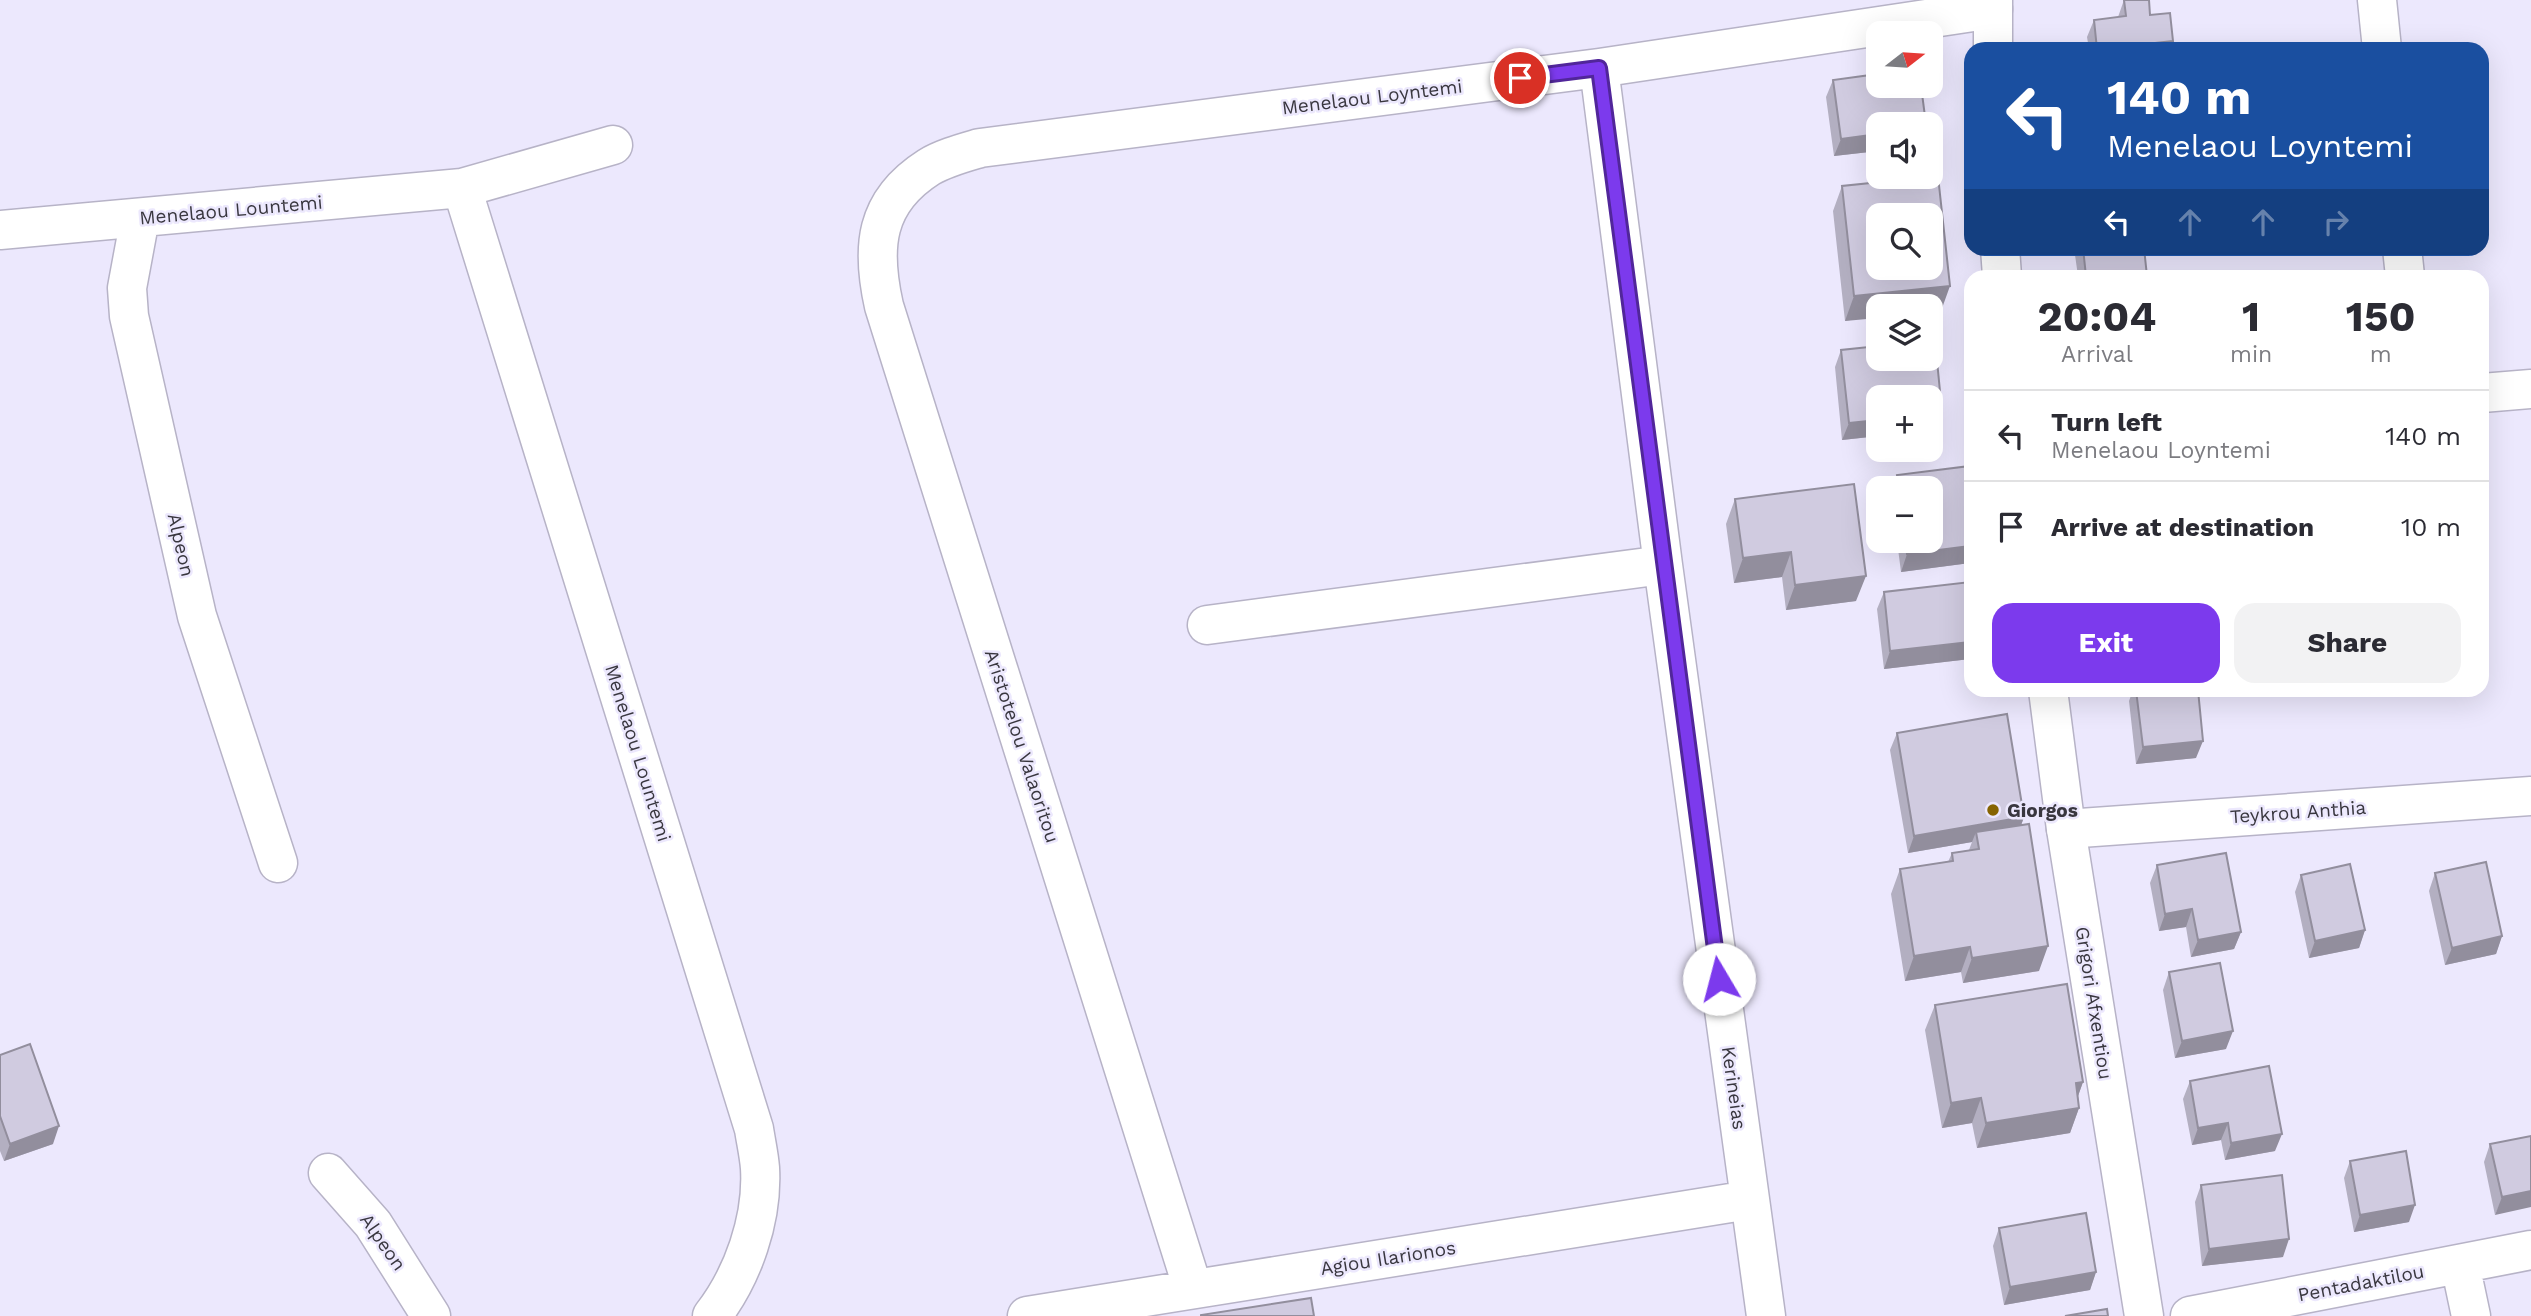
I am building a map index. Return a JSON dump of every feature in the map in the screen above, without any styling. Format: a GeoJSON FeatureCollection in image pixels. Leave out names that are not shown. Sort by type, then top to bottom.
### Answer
{"type":"FeatureCollection","features":[{"type":"Feature","properties":{"kind":"street"},"geometry":{"type":"LineString","coordinates":[[2376,0],[2381,42]]}},
{"type":"Feature","properties":{"kind":"street"},"geometry":{"type":"LineString","coordinates":[[1993,4],[1993,42]]}},
{"type":"Feature","properties":{"kind":"street","name":"Menelaou Loyntemi"},"geometry":{"type":"LineString","coordinates":[[892,202],[909,182],[931,166],[980,148],[1599,68],[1993,4]]}},
{"type":"Feature","properties":{"kind":"street","name":"Kerineias"},"geometry":{"type":"LineString","coordinates":[[1599,68],[1663,565],[1766,1316]]}},
{"type":"Feature","properties":{"kind":"street","name":"Menelaou Lountemi"},"geometry":{"type":"LineString","coordinates":[[0,230],[462,188],[613,145]]}},
{"type":"Feature","properties":{"kind":"street","name":"Menelaou Lountemi"},"geometry":{"type":"LineString","coordinates":[[462,188],[754,1129],[760,1170],[751,1238],[737,1277],[712,1316]]}},
{"type":"Feature","properties":{"kind":"street","name":"Aristotelou Valaoritou"},"geometry":{"type":"LineString","coordinates":[[892,202],[877,245],[877,276],[884,306],[1193,1289]]}},
{"type":"Feature","properties":{"kind":"street","name":"Alpeon"},"geometry":{"type":"LineString","coordinates":[[140,218],[127,288],[130,316],[197,616],[278,863]]}},
{"type":"Feature","properties":{"kind":"street"},"geometry":{"type":"LineString","coordinates":[[2489,392],[2531,389]]}},
{"type":"Feature","properties":{"kind":"street"},"geometry":{"type":"LineString","coordinates":[[1207,625],[1663,565]]}},
{"type":"Feature","properties":{"kind":"street","name":"Grigori Afxentiou"},"geometry":{"type":"LineString","coordinates":[[2049,697],[2066,829],[2144,1316]]}},
{"type":"Feature","properties":{"kind":"street","name":"Teykrou Anthia"},"geometry":{"type":"LineString","coordinates":[[2066,829],[2531,796]]}},
{"type":"Feature","properties":{"kind":"street","name":"Alpeon"},"geometry":{"type":"LineString","coordinates":[[328,1173],[373,1224],[431,1316]]}},
{"type":"Feature","properties":{"kind":"street","name":"Agiou Ilarionos"},"geometry":{"type":"LineString","coordinates":[[1027,1316],[1749,1200]]}},
{"type":"Feature","properties":{"kind":"street","name":"Pentadaktilou"},"geometry":{"type":"LineString","coordinates":[[2190,1316],[2531,1251]]}},
{"type":"Feature","properties":{"kind":"street"},"geometry":{"type":"LineString","coordinates":[[2460,1265],[2471,1316]]}},
{"type":"Feature","properties":{"kind":"building"},"geometry":{"type":"Polygon","coordinates":[[[2124,0],[2149,0],[2150,15],[2170,13],[2173,41],[2096,42],[2094,20],[2126,16],[2124,0]]]}},
{"type":"Feature","properties":{"kind":"building"},"geometry":{"type":"Polygon","coordinates":[[[1866,76],[1866,98],[1923,98],[1924,112],[1866,112],[1866,136],[1841,139],[1833,80],[1866,76]]]}},
{"type":"Feature","properties":{"kind":"building"},"geometry":{"type":"Polygon","coordinates":[[[1866,184],[1866,189],[1939,189],[1941,203],[1866,203],[1866,280],[1943,280],[1943,222],[1950,286],[1854,296],[1842,186],[1866,184]]]}},
{"type":"Feature","properties":{"kind":"building"},"geometry":{"type":"Polygon","coordinates":[[[2084,256],[2145,256],[2146,270],[2085,270],[2084,256]]]}},
{"type":"Feature","properties":{"kind":"building"},"geometry":{"type":"Polygon","coordinates":[[[1866,347],[1866,371],[1938,371],[1939,385],[1866,385],[1866,421],[1849,423],[1841,350],[1866,347]]]}},
{"type":"Feature","properties":{"kind":"building"},"geometry":{"type":"Polygon","coordinates":[[[1964,467],[1964,547],[1943,549],[1943,476],[1897,476],[1964,467]]]}},
{"type":"Feature","properties":{"kind":"building"},"geometry":{"type":"Polygon","coordinates":[[[1854,484],[1866,576],[1795,585],[1791,552],[1743,558],[1735,499],[1854,484]]]}},
{"type":"Feature","properties":{"kind":"building"},"geometry":{"type":"Polygon","coordinates":[[[1964,583],[1964,643],[1890,651],[1884,592],[1964,583]]]}},
{"type":"Feature","properties":{"kind":"building"},"geometry":{"type":"Polygon","coordinates":[[[2137,697],[2199,697],[2203,741],[2143,747],[2137,697]]]}},
{"type":"Feature","properties":{"kind":"building"},"geometry":{"type":"Polygon","coordinates":[[[2007,714],[2024,817],[1914,836],[1897,733],[2007,714]]]}},
{"type":"Feature","properties":{"kind":"building"},"geometry":{"type":"Polygon","coordinates":[[[2029,824],[2048,946],[1972,958],[1970,947],[1914,956],[1900,869],[1953,861],[1952,853],[1979,849],[1976,832],[2029,824]]]}},
{"type":"Feature","properties":{"kind":"building"},"geometry":{"type":"Polygon","coordinates":[[[2226,853],[2241,932],[2198,940],[2192,909],[2165,914],[2157,865],[2226,853]]]}},
{"type":"Feature","properties":{"kind":"building"},"geometry":{"type":"Polygon","coordinates":[[[2486,862],[2502,936],[2452,948],[2435,873],[2486,862]]]}},
{"type":"Feature","properties":{"kind":"building"},"geometry":{"type":"Polygon","coordinates":[[[2350,864],[2365,930],[2315,941],[2301,875],[2350,864]]]}},
{"type":"Feature","properties":{"kind":"building"},"geometry":{"type":"Polygon","coordinates":[[[2220,963],[2233,1031],[2182,1041],[2169,972],[2220,963]]]}},
{"type":"Feature","properties":{"kind":"building"},"geometry":{"type":"Polygon","coordinates":[[[2067,984],[2083,1082],[2076,1083],[2079,1108],[1986,1123],[1981,1098],[1951,1103],[1935,1005],[2067,984]]]}},
{"type":"Feature","properties":{"kind":"building"},"geometry":{"type":"Polygon","coordinates":[[[30,1044],[59,1126],[10,1144],[0,1116],[0,1055],[30,1044]]]}},
{"type":"Feature","properties":{"kind":"building"},"geometry":{"type":"Polygon","coordinates":[[[2269,1066],[2282,1134],[2231,1143],[2228,1123],[2198,1128],[2190,1081],[2269,1066]]]}},
{"type":"Feature","properties":{"kind":"building"},"geometry":{"type":"Polygon","coordinates":[[[2531,1136],[2531,1191],[2502,1197],[2490,1144],[2531,1136]]]}},
{"type":"Feature","properties":{"kind":"building"},"geometry":{"type":"Polygon","coordinates":[[[2406,1151],[2415,1205],[2360,1215],[2350,1161],[2406,1151]]]}},
{"type":"Feature","properties":{"kind":"building"},"geometry":{"type":"Polygon","coordinates":[[[2282,1175],[2289,1239],[2209,1249],[2201,1185],[2282,1175]]]}},
{"type":"Feature","properties":{"kind":"building"},"geometry":{"type":"Polygon","coordinates":[[[2086,1213],[2096,1272],[2010,1287],[1999,1228],[2086,1213]]]}},
{"type":"Feature","properties":{"kind":"building"},"geometry":{"type":"Polygon","coordinates":[[[1311,1298],[1314,1316],[1201,1316],[1201,1315],[1311,1298]]]}},
{"type":"Feature","properties":{"kind":"building"},"geometry":{"type":"Polygon","coordinates":[[[2107,1309],[2108,1316],[2065,1316],[2107,1309]]]}},
{"type":"Feature","properties":{"kind":"place","name":"Giorgos"},"geometry":{"type":"Point","coordinates":[1993,810]}},
{"type":"Feature","properties":{"kind":"route"},"geometry":{"type":"LineString","coordinates":[[1520,78],[1599,68],[1719,979]]}}]}
